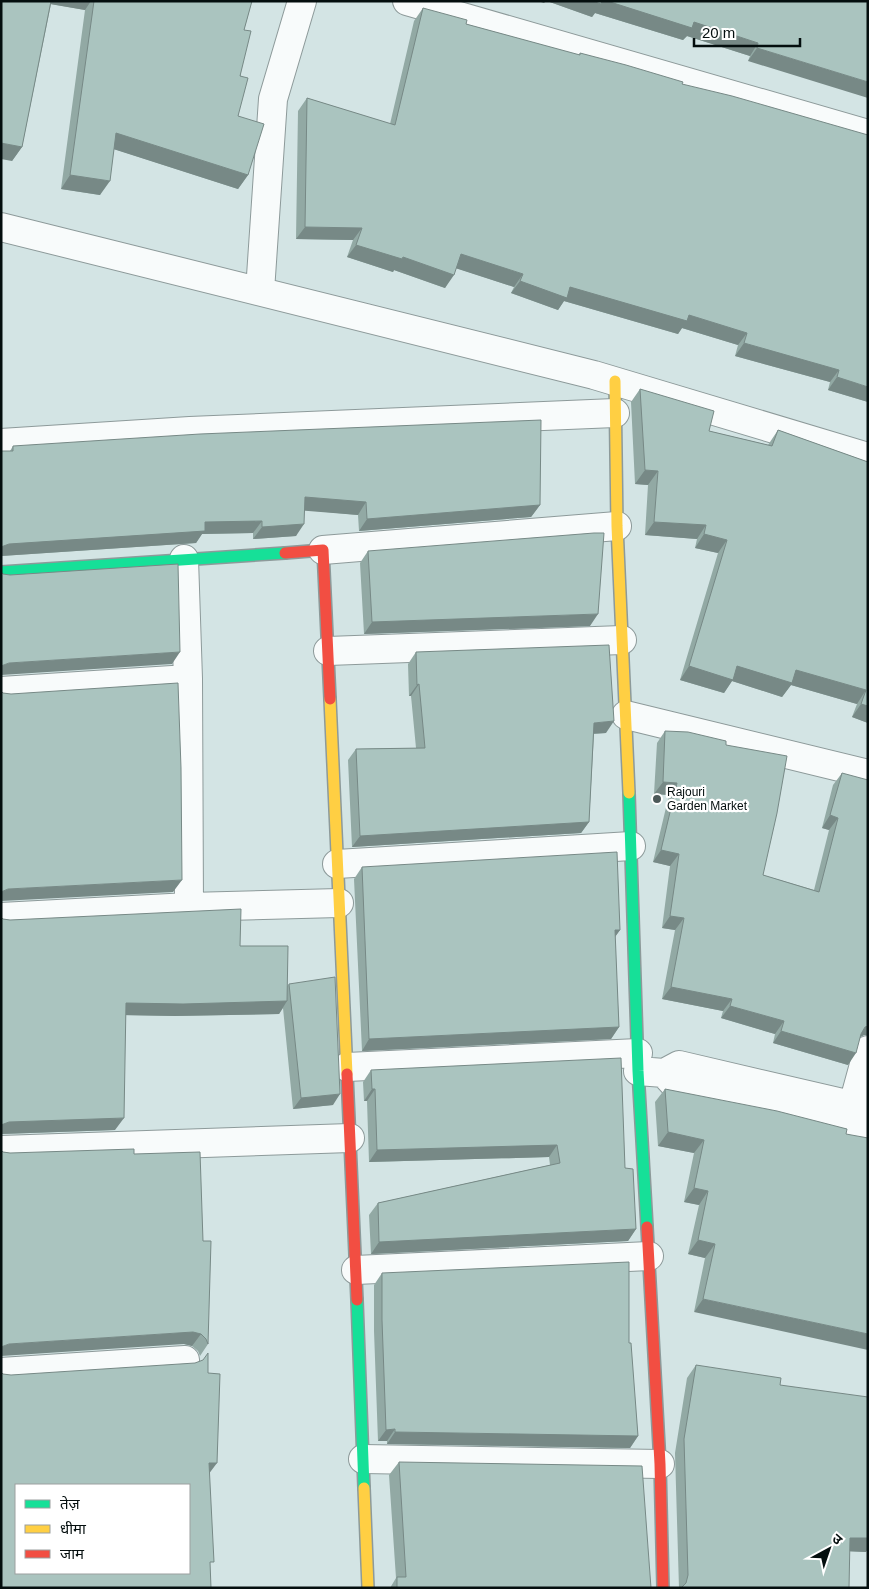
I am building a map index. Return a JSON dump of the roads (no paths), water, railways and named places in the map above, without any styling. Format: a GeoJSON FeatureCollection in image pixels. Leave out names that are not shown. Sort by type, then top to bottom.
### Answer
{"type":"FeatureCollection","features":[{"type":"Feature","properties":{"kind":"street"},"geometry":{"type":"LineString","coordinates":[[260,291],[273,100],[302,1]]}},
{"type":"Feature","properties":{"kind":"street"},"geometry":{"type":"LineString","coordinates":[[407,1],[868,134]]}},
{"type":"Feature","properties":{"kind":"street"},"geometry":{"type":"LineString","coordinates":[[1,227],[615,381],[868,457]]}},
{"type":"Feature","properties":{"kind":"street"},"geometry":{"type":"LineString","coordinates":[[615,381],[616,526],[631,846],[647,1066],[649,1256],[660,1464],[663,1588]]}},
{"type":"Feature","properties":{"kind":"street"},"geometry":{"type":"LineString","coordinates":[[1,443],[200,431],[615,413]]}},
{"type":"Feature","properties":{"kind":"street"},"geometry":{"type":"LineString","coordinates":[[1,572],[323,550],[616,526]]}},
{"type":"Feature","properties":{"kind":"street"},"geometry":{"type":"LineString","coordinates":[[323,550],[356,1270],[368,1588]]}},
{"type":"Feature","properties":{"kind":"street"},"geometry":{"type":"LineString","coordinates":[[184,559],[188,680],[189,907]]}},
{"type":"Feature","properties":{"kind":"street"},"geometry":{"type":"LineString","coordinates":[[328,651],[622,640]]}},
{"type":"Feature","properties":{"kind":"street"},"geometry":{"type":"LineString","coordinates":[[1,691],[188,680]]}},
{"type":"Feature","properties":{"kind":"street"},"geometry":{"type":"LineString","coordinates":[[626,714],[868,774]]}},
{"type":"Feature","properties":{"kind":"street"},"geometry":{"type":"LineString","coordinates":[[337,864],[631,846]]}},
{"type":"Feature","properties":{"kind":"street"},"geometry":{"type":"LineString","coordinates":[[1,917],[189,907],[339,903]]}},
{"type":"Feature","properties":{"kind":"street"},"geometry":{"type":"LineString","coordinates":[[347,1067],[679,1065],[859,1119],[868,1050]]}},
{"type":"Feature","properties":{"kind":"street"},"geometry":{"type":"LineString","coordinates":[[1,1150],[350,1138]]}},
{"type":"Feature","properties":{"kind":"street"},"geometry":{"type":"LineString","coordinates":[[356,1270],[649,1256]]}},
{"type":"Feature","properties":{"kind":"street"},"geometry":{"type":"LineString","coordinates":[[1,1372],[185,1360]]}},
{"type":"Feature","properties":{"kind":"street"},"geometry":{"type":"LineString","coordinates":[[364,1460],[660,1464]]}},
{"type":"Feature","properties":{"kind":"place","name":"Rajouri Garden Market"},"geometry":{"type":"Point","coordinates":[657,799]}}]}
